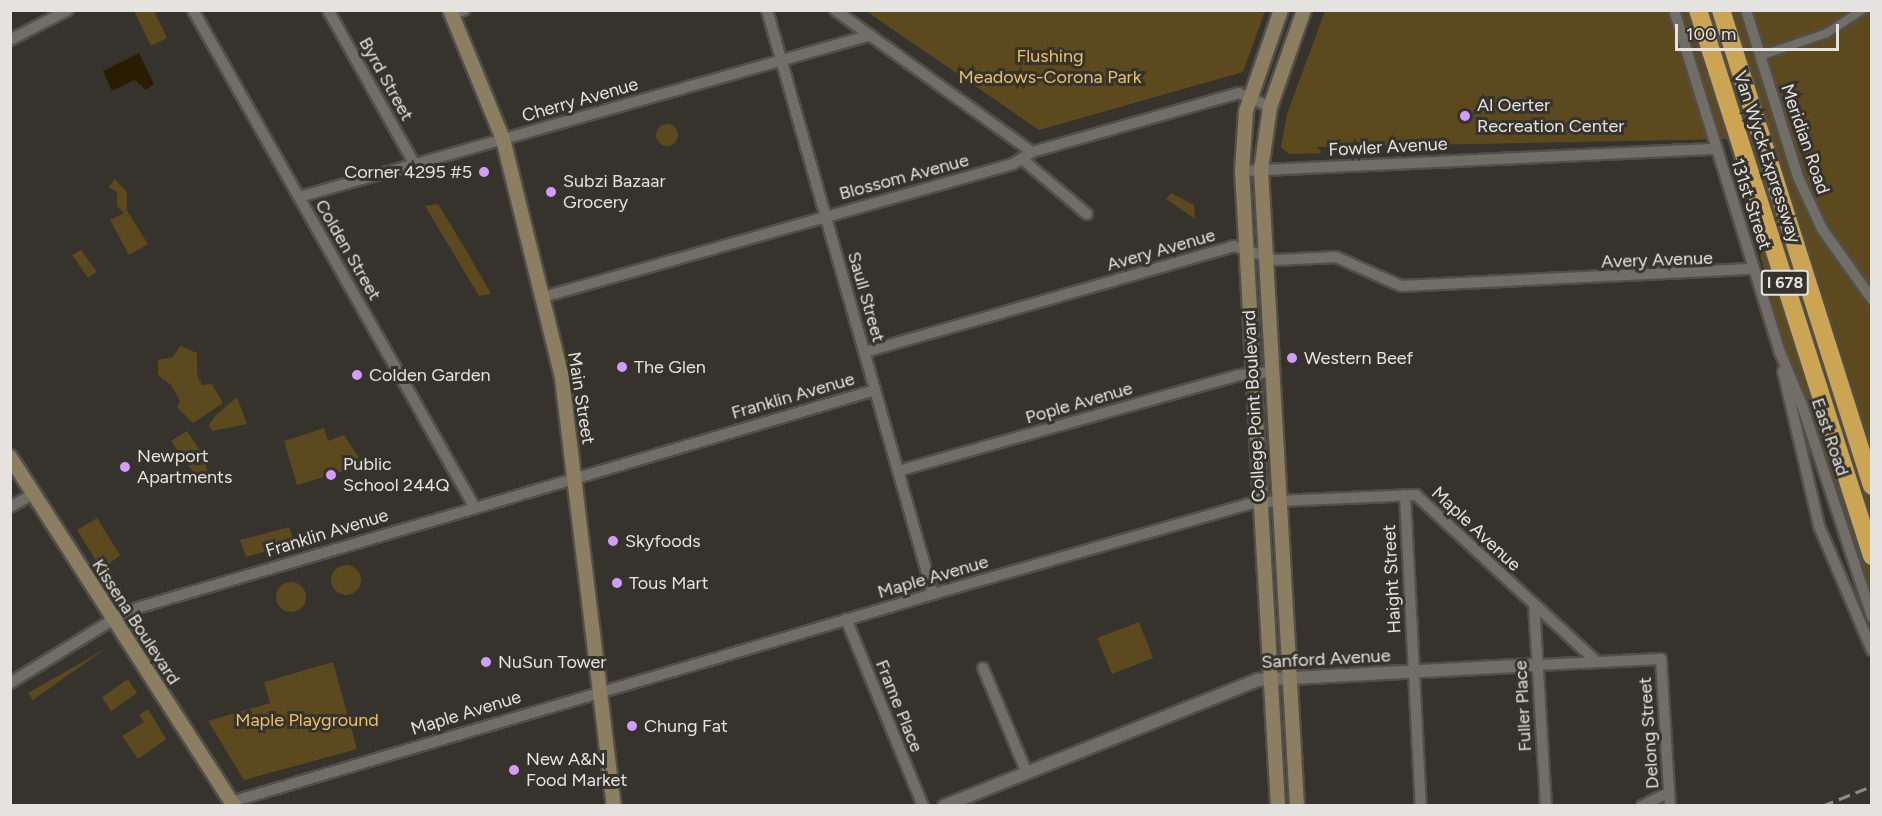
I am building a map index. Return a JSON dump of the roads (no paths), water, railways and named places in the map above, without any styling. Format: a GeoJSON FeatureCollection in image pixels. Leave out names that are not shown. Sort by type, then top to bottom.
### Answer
{"type":"FeatureCollection","features":[{"type":"Feature","properties":{"kind":"highway","name":"Van Wyck Expressway"},"geometry":{"type":"LineString","coordinates":[[1698,10],[1872,556]]}},
{"type":"Feature","properties":{"kind":"highway","name":"Van Wyck Expressway"},"geometry":{"type":"LineString","coordinates":[[1723,15],[1872,486]]}},
{"type":"Feature","properties":{"kind":"main road","name":"College Point Boulevard"},"geometry":{"type":"LineString","coordinates":[[1278,806],[1250,374],[1242,171],[1249,98],[1281,10]]}},
{"type":"Feature","properties":{"kind":"main road","name":"College Point Boulevard"},"geometry":{"type":"LineString","coordinates":[[1297,806],[1277,501],[1261,170],[1270,107],[1304,10]]}},
{"type":"Feature","properties":{"kind":"main road","name":"Main Street"},"geometry":{"type":"LineString","coordinates":[[455,12],[502,139],[562,378],[614,806]]}},
{"type":"Feature","properties":{"kind":"main road","name":"Kissena Boulevard"},"geometry":{"type":"LineString","coordinates":[[10,457],[113,622],[232,804]]}},
{"type":"Feature","properties":{"kind":"street"},"geometry":{"type":"LineString","coordinates":[[10,40],[68,10]]}},
{"type":"Feature","properties":{"kind":"street","name":"Colden Street"},"geometry":{"type":"LineString","coordinates":[[193,10],[474,506]]}},
{"type":"Feature","properties":{"kind":"street","name":"Byrd Street"},"geometry":{"type":"LineString","coordinates":[[328,10],[415,165]]}},
{"type":"Feature","properties":{"kind":"street","name":"Saull Street"},"geometry":{"type":"LineString","coordinates":[[767,10],[933,594]]}},
{"type":"Feature","properties":{"kind":"street"},"geometry":{"type":"LineString","coordinates":[[835,10],[1032,152]]}},
{"type":"Feature","properties":{"kind":"street","name":"131st Street"},"geometry":{"type":"LineString","coordinates":[[1674,10],[1711,117],[1716,149],[1754,268]]}},
{"type":"Feature","properties":{"kind":"street","name":"Meridian Road"},"geometry":{"type":"LineString","coordinates":[[1746,10],[1815,216],[1872,299]]}},
{"type":"Feature","properties":{"kind":"street"},"geometry":{"type":"LineString","coordinates":[[1760,56],[1827,33],[1862,10]]}},
{"type":"Feature","properties":{"kind":"street","name":"Cherry Avenue"},"geometry":{"type":"LineString","coordinates":[[299,198],[780,59],[871,35]]}},
{"type":"Feature","properties":{"kind":"street","name":"Blossom Avenue"},"geometry":{"type":"LineString","coordinates":[[543,297],[1022,159],[1032,152],[1239,93],[1270,107]]}},
{"type":"Feature","properties":{"kind":"street","name":"Fowler Avenue"},"geometry":{"type":"LineString","coordinates":[[1242,171],[1716,149]]}},
{"type":"Feature","properties":{"kind":"street"},"geometry":{"type":"LineString","coordinates":[[1022,159],[1087,214]]}},
{"type":"Feature","properties":{"kind":"street","name":"Avery Avenue"},"geometry":{"type":"LineString","coordinates":[[865,352],[1234,246],[1265,256],[1336,257],[1401,286],[1736,274],[1754,268]]}},
{"type":"Feature","properties":{"kind":"street","name":"East Road"},"geometry":{"type":"LineString","coordinates":[[1754,268],[1779,352],[1802,405],[1872,617]]}},
{"type":"Feature","properties":{"kind":"street"},"geometry":{"type":"LineString","coordinates":[[1779,352],[1822,533],[1872,650]]}},
{"type":"Feature","properties":{"kind":"street","name":"Pople Avenue"},"geometry":{"type":"LineString","coordinates":[[898,471],[1250,374],[1271,372]]}},
{"type":"Feature","properties":{"kind":"street","name":"Franklin Avenue"},"geometry":{"type":"LineString","coordinates":[[10,683],[113,622],[127,611],[574,476],[875,390]]}},
{"type":"Feature","properties":{"kind":"street"},"geometry":{"type":"LineString","coordinates":[[10,507],[33,494]]}},
{"type":"Feature","properties":{"kind":"street","name":"Haight Street"},"geometry":{"type":"LineString","coordinates":[[1405,495],[1421,806]]}},
{"type":"Feature","properties":{"kind":"street","name":"Maple Avenue"},"geometry":{"type":"LineString","coordinates":[[232,804],[600,690],[1258,503],[1277,501],[1416,495],[1597,662]]}},
{"type":"Feature","properties":{"kind":"street","name":"Fuller Place"},"geometry":{"type":"LineString","coordinates":[[1534,604],[1546,806]]}},
{"type":"Feature","properties":{"kind":"street","name":"Frame Place"},"geometry":{"type":"LineString","coordinates":[[846,620],[923,806]]}},
{"type":"Feature","properties":{"kind":"street","name":"Sanford Avenue"},"geometry":{"type":"LineString","coordinates":[[944,806],[1270,679],[1661,659]]}},
{"type":"Feature","properties":{"kind":"street","name":"Delong Street"},"geometry":{"type":"LineString","coordinates":[[1661,659],[1670,806]]}},
{"type":"Feature","properties":{"kind":"street"},"geometry":{"type":"LineString","coordinates":[[983,668],[1027,773]]}},
{"type":"Feature","properties":{"kind":"street"},"geometry":{"type":"LineString","coordinates":[[1642,806],[1669,792]]}},
{"type":"Feature","properties":{"kind":"waterway"},"geometry":{"type":"LineString","coordinates":[[956,10],[987,10]]}},
{"type":"Feature","properties":{"kind":"railway"},"geometry":{"type":"LineString","coordinates":[[1822,806],[1872,786]]}},
{"type":"Feature","properties":{"kind":"place","name":"Al Oerter Recreation Center"},"geometry":{"type":"Point","coordinates":[1465,116]}},
{"type":"Feature","properties":{"kind":"place","name":"Corner 4295 #5"},"geometry":{"type":"Point","coordinates":[484,172]}},
{"type":"Feature","properties":{"kind":"place","name":"Subzi Bazaar Grocery"},"geometry":{"type":"Point","coordinates":[551,192]}},
{"type":"Feature","properties":{"kind":"place","name":"Western Beef"},"geometry":{"type":"Point","coordinates":[1292,358]}},
{"type":"Feature","properties":{"kind":"place","name":"The Glen"},"geometry":{"type":"Point","coordinates":[622,367]}},
{"type":"Feature","properties":{"kind":"place","name":"Colden Garden"},"geometry":{"type":"Point","coordinates":[357,375]}},
{"type":"Feature","properties":{"kind":"place","name":"Newport Apartments"},"geometry":{"type":"Point","coordinates":[125,467]}},
{"type":"Feature","properties":{"kind":"place","name":"Public School 244Q"},"geometry":{"type":"Point","coordinates":[331,475]}},
{"type":"Feature","properties":{"kind":"place","name":"Skyfoods"},"geometry":{"type":"Point","coordinates":[613,541]}},
{"type":"Feature","properties":{"kind":"place","name":"Tous Mart"},"geometry":{"type":"Point","coordinates":[617,583]}},
{"type":"Feature","properties":{"kind":"place","name":"NuSun Tower"},"geometry":{"type":"Point","coordinates":[486,662]}},
{"type":"Feature","properties":{"kind":"place","name":"Chung Fat"},"geometry":{"type":"Point","coordinates":[632,726]}},
{"type":"Feature","properties":{"kind":"place","name":"New A&N Food Market"},"geometry":{"type":"Point","coordinates":[514,770]}},
{"type":"Feature","properties":{"kind":"park label","name":"Flushing Meadows-Corona Park"},"geometry":{"type":"Point","coordinates":[1050,67]}},
{"type":"Feature","properties":{"kind":"park label","name":"Maple Playground"},"geometry":{"type":"Point","coordinates":[307,720]}}]}
